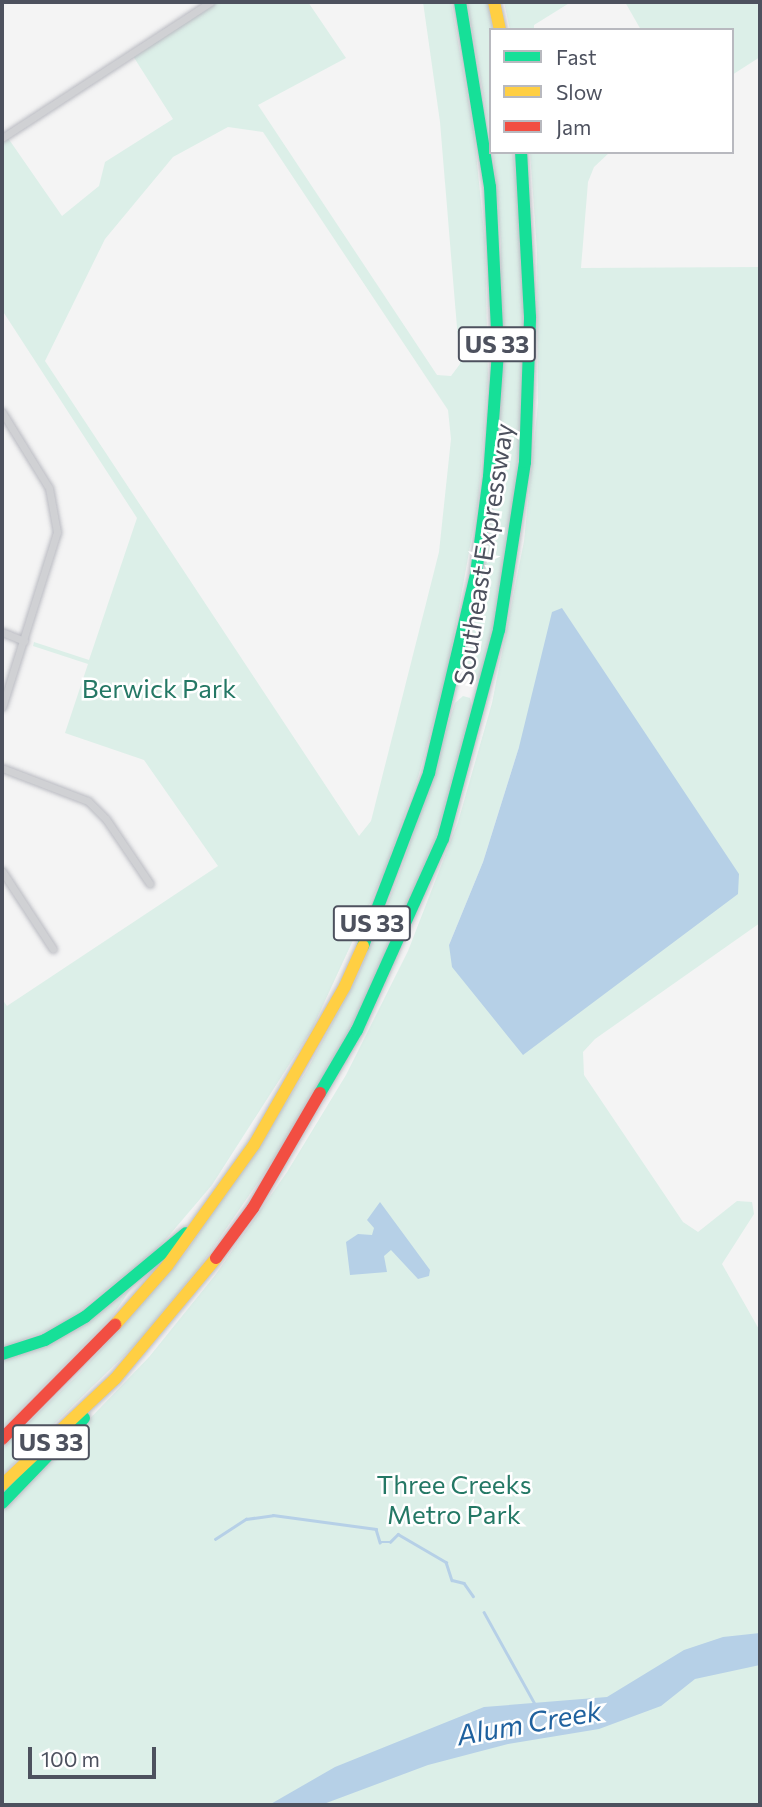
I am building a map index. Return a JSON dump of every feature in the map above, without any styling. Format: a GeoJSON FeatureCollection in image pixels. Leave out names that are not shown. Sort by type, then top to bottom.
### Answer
{"type":"FeatureCollection","features":[{"type":"Feature","properties":{"kind":"highway","name":"Southeast Expressway"},"geometry":{"type":"LineString","coordinates":[[2,1439],[96,1347],[205,1217],[275,1112],[351,972],[391,879],[429,774],[467,623],[486,502],[498,350],[490,187],[460,2]]}},
{"type":"Feature","properties":{"kind":"highway"},"geometry":{"type":"LineString","coordinates":[[494,2],[500,28]]}},
{"type":"Feature","properties":{"kind":"highway","name":"Southeast Expressway"},"geometry":{"type":"LineString","coordinates":[[2,1485],[98,1397],[204,1274],[282,1164],[358,1030],[443,839],[499,630],[525,462],[530,317],[521,154]]}},
{"type":"Feature","properties":{"kind":"highway"},"geometry":{"type":"LineString","coordinates":[[2,1354],[45,1340],[85,1317],[205,1217]]}},
{"type":"Feature","properties":{"kind":"highway"},"geometry":{"type":"LineString","coordinates":[[2,1503],[75,1432],[98,1397]]}},
{"type":"Feature","properties":{"kind":"street"},"geometry":{"type":"LineString","coordinates":[[2,138],[211,2]]}},
{"type":"Feature","properties":{"kind":"street"},"geometry":{"type":"LineString","coordinates":[[2,412],[44,477],[56,514],[51,563],[2,708]]}},
{"type":"Feature","properties":{"kind":"street"},"geometry":{"type":"LineString","coordinates":[[2,632],[24,641]]}},
{"type":"Feature","properties":{"kind":"street"},"geometry":{"type":"LineString","coordinates":[[2,768],[88,801],[106,819],[150,884]]}},
{"type":"Feature","properties":{"kind":"street"},"geometry":{"type":"LineString","coordinates":[[2,871],[53,949]]}},
{"type":"Feature","properties":{"kind":"green space","name":"Berwick Park"},"geometry":{"type":"Polygon","coordinates":[[[216,2],[308,2],[346,58],[258,105],[437,375],[451,376],[460,364],[440,122],[423,2],[451,2],[474,133],[485,242],[488,377],[478,503],[447,673],[419,774],[385,871],[312,1029],[212,1185],[155,1252],[60,1326],[2,1348],[2,999],[7,1006],[218,866],[144,760],[65,733],[88,664],[33,646],[34,642],[89,660],[137,518],[2,310],[2,142],[8,138],[62,216],[99,186],[105,162],[173,119],[133,56],[216,2]],[[228,127],[173,157],[105,239],[45,361],[359,836],[371,821],[439,552],[451,439],[448,410],[263,132],[228,127]]]}},
{"type":"Feature","properties":{"kind":"green space"},"geometry":{"type":"Polygon","coordinates":[[[467,2],[488,2],[493,28],[489,28],[489,127],[467,2]]]}},
{"type":"Feature","properties":{"kind":"green space"},"geometry":{"type":"Polygon","coordinates":[[[504,2],[571,2],[534,25],[534,28],[510,28],[504,2]]]}},
{"type":"Feature","properties":{"kind":"green space"},"geometry":{"type":"Polygon","coordinates":[[[625,2],[760,2],[760,57],[734,74],[734,28],[640,28],[625,2]]]}},
{"type":"Feature","properties":{"kind":"green space"},"geometry":{"type":"Polygon","coordinates":[[[493,154],[513,154],[523,272],[522,409],[516,484],[497,611],[483,677],[474,683],[466,672],[489,539],[500,424],[501,243],[493,154]]]}},
{"type":"Feature","properties":{"kind":"green space","name":"Three Creeks Metro Park"},"geometry":{"type":"Polygon","coordinates":[[[530,154],[608,154],[594,167],[588,182],[581,268],[760,267],[760,923],[595,1039],[583,1052],[584,1075],[683,1222],[698,1232],[737,1201],[752,1202],[754,1214],[722,1264],[760,1331],[760,1805],[2,1805],[2,1510],[149,1357],[216,1274],[287,1172],[346,1075],[408,951],[458,822],[492,703],[524,541],[538,403],[537,251],[530,154]],[[519,747],[483,862],[449,945],[523,1054],[519,747]]]}},
{"type":"Feature","properties":{"kind":"green space"},"geometry":{"type":"Polygon","coordinates":[[[463,696],[470,698],[472,706],[437,835],[370,993],[292,1133],[199,1268],[138,1342],[2,1475],[2,1448],[80,1373],[186,1252],[306,1072],[358,975],[399,876],[455,703],[463,696]]]}},
{"type":"Feature","properties":{"kind":"green space"},"geometry":{"type":"Polygon","coordinates":[[[132,1287],[110,1319],[2,1428],[2,1359],[50,1343],[132,1287]]]}},
{"type":"Feature","properties":{"kind":"water"},"geometry":{"type":"Polygon","coordinates":[[[562,608],[739,874],[738,894],[523,1055],[452,967],[449,945],[483,862],[519,747],[552,612],[562,608]]]}},
{"type":"Feature","properties":{"kind":"water"},"geometry":{"type":"Polygon","coordinates":[[[380,1202],[430,1270],[429,1276],[418,1279],[391,1250],[384,1256],[387,1272],[350,1275],[346,1242],[358,1234],[372,1235],[374,1228],[367,1220],[380,1202]]]}},
{"type":"Feature","properties":{"kind":"water","name":"Alum Creek"},"geometry":{"type":"Polygon","coordinates":[[[760,1633],[760,1665],[695,1679],[661,1706],[599,1729],[508,1744],[428,1765],[321,1805],[269,1805],[335,1767],[484,1707],[607,1697],[684,1650],[723,1637],[760,1633]]]}},
{"type":"Feature","properties":{"kind":"waterway"},"geometry":{"type":"LineString","coordinates":[[215,1539],[246,1519],[273,1515],[376,1529],[380,1542],[390,1542],[398,1534],[446,1562],[452,1580],[464,1583],[473,1596]]}},
{"type":"Feature","properties":{"kind":"waterway","name":"Alum Creek"},"geometry":{"type":"LineString","coordinates":[[484,1612],[535,1704]]}},
{"type":"Feature","properties":{"kind":"traffic: fast"},"geometry":{"type":"LineString","coordinates":[[363,946],[429,773],[476,574],[489,477],[498,350],[490,187],[460,2]]}},
{"type":"Feature","properties":{"kind":"traffic: fast"},"geometry":{"type":"LineString","coordinates":[[320,1093],[357,1030],[443,839],[499,630],[525,462],[530,317],[521,154]]}},
{"type":"Feature","properties":{"kind":"traffic: fast"},"geometry":{"type":"LineString","coordinates":[[2,1354],[45,1340],[85,1317],[186,1233]]}},
{"type":"Feature","properties":{"kind":"traffic: fast"},"geometry":{"type":"LineString","coordinates":[[2,1503],[84,1418]]}},
{"type":"Feature","properties":{"kind":"traffic: slow"},"geometry":{"type":"LineString","coordinates":[[494,2],[500,28]]}},
{"type":"Feature","properties":{"kind":"traffic: slow"},"geometry":{"type":"LineString","coordinates":[[115,1325],[167,1266],[254,1145],[345,986],[363,946]]}},
{"type":"Feature","properties":{"kind":"traffic: slow"},"geometry":{"type":"LineString","coordinates":[[2,1485],[115,1379],[216,1258]]}},
{"type":"Feature","properties":{"kind":"traffic: jam"},"geometry":{"type":"LineString","coordinates":[[216,1258],[253,1208],[320,1093]]}},
{"type":"Feature","properties":{"kind":"traffic: jam"},"geometry":{"type":"LineString","coordinates":[[2,1439],[115,1325]]}}]}
